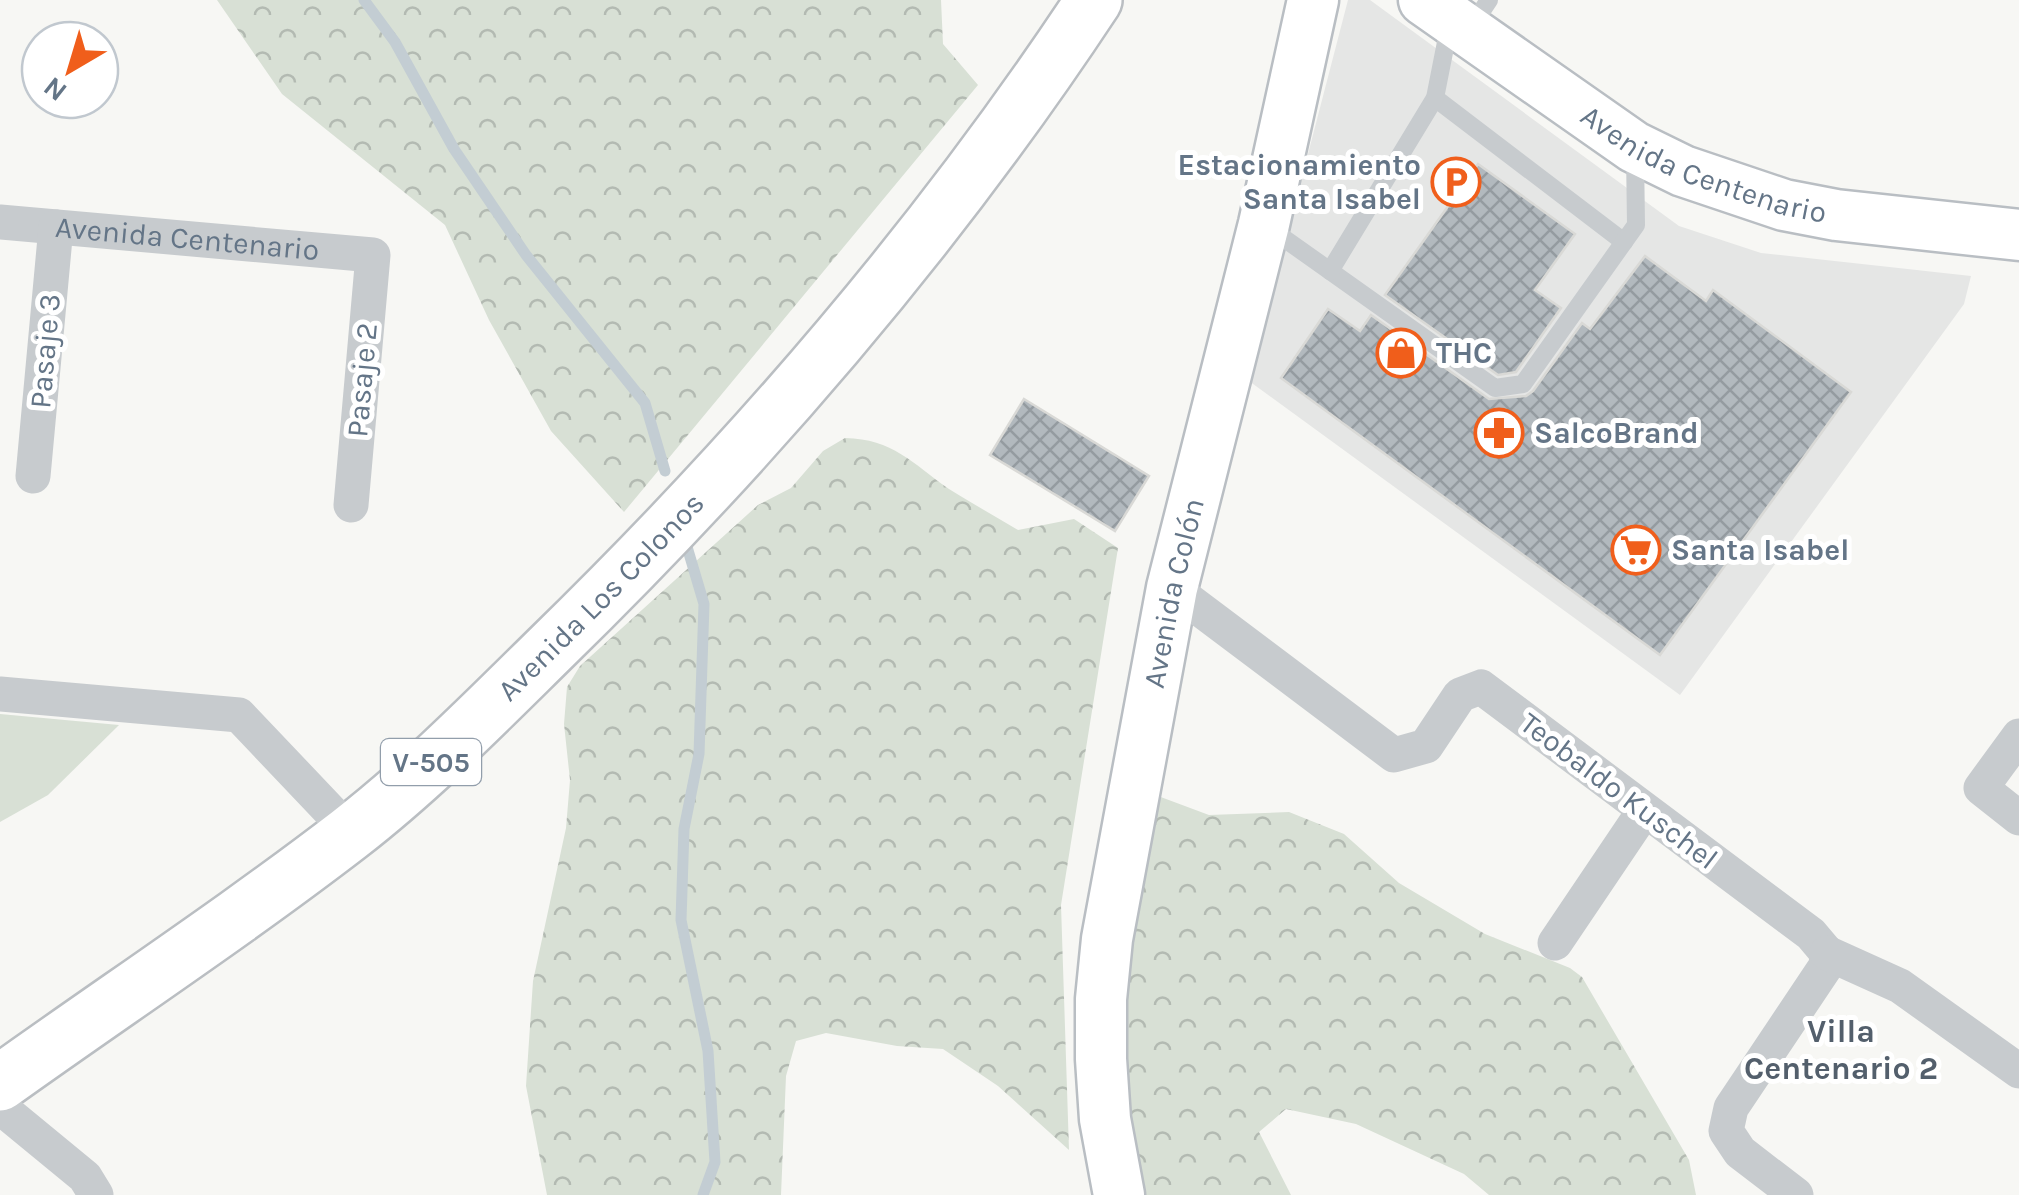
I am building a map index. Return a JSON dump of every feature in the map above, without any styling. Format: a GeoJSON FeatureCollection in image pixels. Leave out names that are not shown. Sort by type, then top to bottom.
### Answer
{"type":"FeatureCollection","features":[{"type":"Feature","properties":{"kind":"main road","name":"Avenida Los Colonos"},"geometry":{"type":"LineString","coordinates":[[0,1083],[350,833],[489,709],[599,602],[806,376],[904,258],[1094,0]]}},
{"type":"Feature","properties":{"kind":"main road","name":"Avenida Colón"},"geometry":{"type":"LineString","coordinates":[[1119,1195],[1106,1119],[1101,999],[1107,939],[1172,588],[1264,224],[1313,0]]}},
{"type":"Feature","properties":{"kind":"main road","name":"Avenida Centenario"},"geometry":{"type":"LineString","coordinates":[[1458,13],[1634,147],[1683,170],[1784,205],[1836,215],[2019,236]]}},
{"type":"Feature","properties":{"kind":"street","name":"Avenida Centenario"},"geometry":{"type":"LineString","coordinates":[[0,222],[373,255]]}},
{"type":"Feature","properties":{"kind":"street","name":"Pasaje 3"},"geometry":{"type":"LineString","coordinates":[[33,476],[56,227]]}},
{"type":"Feature","properties":{"kind":"street","name":"Pasaje 2"},"geometry":{"type":"LineString","coordinates":[[350,505],[373,255]]}},
{"type":"Feature","properties":{"kind":"street","name":"Teobaldo Kuschel"},"geometry":{"type":"LineString","coordinates":[[1172,588],[1394,755],[1426,746],[1460,695],[1481,687],[1800,924],[1827,953]]}},
{"type":"Feature","properties":{"kind":"street"},"geometry":{"type":"LineString","coordinates":[[0,694],[239,715],[350,833]]}},
{"type":"Feature","properties":{"kind":"street"},"geometry":{"type":"LineString","coordinates":[[2019,736],[1981,788],[2019,818]]}},
{"type":"Feature","properties":{"kind":"street"},"geometry":{"type":"LineString","coordinates":[[1554,943],[1644,811]]}},
{"type":"Feature","properties":{"kind":"street"},"geometry":{"type":"LineString","coordinates":[[1796,1195],[1740,1152],[1726,1132],[1727,1118],[1820,978],[1827,953],[1900,986],[2019,1072]]}},
{"type":"Feature","properties":{"kind":"street"},"geometry":{"type":"LineString","coordinates":[[0,1107],[84,1178],[96,1195]]}},
{"type":"Feature","properties":{"kind":"lane"},"geometry":{"type":"LineString","coordinates":[[1330,271],[1435,98],[1458,13]]}},
{"type":"Feature","properties":{"kind":"lane"},"geometry":{"type":"LineString","coordinates":[[1435,98],[1624,242]]}},
{"type":"Feature","properties":{"kind":"lane"},"geometry":{"type":"LineString","coordinates":[[1264,224],[1495,388],[1523,384],[1636,225],[1634,147]]}},
{"type":"Feature","properties":{"kind":"shaded area"},"geometry":{"type":"Polygon","coordinates":[[[1348,0],[1370,0],[1679,226],[1761,253],[1971,276],[1964,304],[1680,695],[1249,381],[1348,0]]]}},
{"type":"Feature","properties":{"kind":"green space"},"geometry":{"type":"Polygon","coordinates":[[[217,0],[941,0],[943,44],[978,85],[624,512],[551,431],[489,320],[445,225],[282,94],[217,0]]]}},
{"type":"Feature","properties":{"kind":"green space"},"geometry":{"type":"Polygon","coordinates":[[[845,438],[889,448],[1018,530],[1074,519],[1118,548],[1061,905],[1069,1150],[998,1086],[943,1049],[897,1046],[826,1033],[796,1041],[786,1076],[781,1195],[547,1195],[526,1086],[533,981],[566,828],[570,780],[564,724],[567,687],[580,666],[758,505],[791,488],[823,451],[845,438]]]}},
{"type":"Feature","properties":{"kind":"green space"},"geometry":{"type":"Polygon","coordinates":[[[0,714],[119,725],[48,795],[0,822],[0,714]]]}},
{"type":"Feature","properties":{"kind":"green space"},"geometry":{"type":"Polygon","coordinates":[[[1150,793],[1209,815],[1289,812],[1344,834],[1399,883],[1485,934],[1570,968],[1582,977],[1689,1160],[1696,1195],[1489,1195],[1464,1174],[1356,1124],[1286,1109],[1259,1132],[1291,1195],[1113,1195],[1114,906],[1150,793]]]}},
{"type":"Feature","properties":{"kind":"building"},"geometry":{"type":"Polygon","coordinates":[[[1478,164],[1575,234],[1535,290],[1561,308],[1516,372],[1498,375],[1385,295],[1478,164]]]}},
{"type":"Feature","properties":{"kind":"building"},"geometry":{"type":"Polygon","coordinates":[[[1645,256],[1706,301],[1713,290],[1851,392],[1660,655],[1281,378],[1328,309],[1360,331],[1371,315],[1489,399],[1526,396],[1582,323],[1590,329],[1645,256]]]}},
{"type":"Feature","properties":{"kind":"building"},"geometry":{"type":"Polygon","coordinates":[[[1024,399],[1149,476],[1115,531],[990,455],[1024,399]]]}},
{"type":"Feature","properties":{"kind":"waterway"},"geometry":{"type":"LineString","coordinates":[[364,0],[395,42],[454,149],[526,255],[645,403],[665,471]]}},
{"type":"Feature","properties":{"kind":"waterway"},"geometry":{"type":"LineString","coordinates":[[685,540],[704,604],[699,754],[684,829],[681,920],[708,1051],[715,1162],[703,1195]]}},
{"type":"Feature","properties":{"kind":"place","name":"Estacionamiento Santa Isabel"},"geometry":{"type":"Point","coordinates":[1456,182]}},
{"type":"Feature","properties":{"kind":"place","name":"THC"},"geometry":{"type":"Point","coordinates":[1401,353]}},
{"type":"Feature","properties":{"kind":"place","name":"SalcoBrand"},"geometry":{"type":"Point","coordinates":[1499,433]}},
{"type":"Feature","properties":{"kind":"place","name":"Santa Isabel"},"geometry":{"type":"Point","coordinates":[1636,550]}},
{"type":"Feature","properties":{"kind":"district","name":"Villa Centenario 2"},"geometry":{"type":"Point","coordinates":[1841,1050]}}]}
